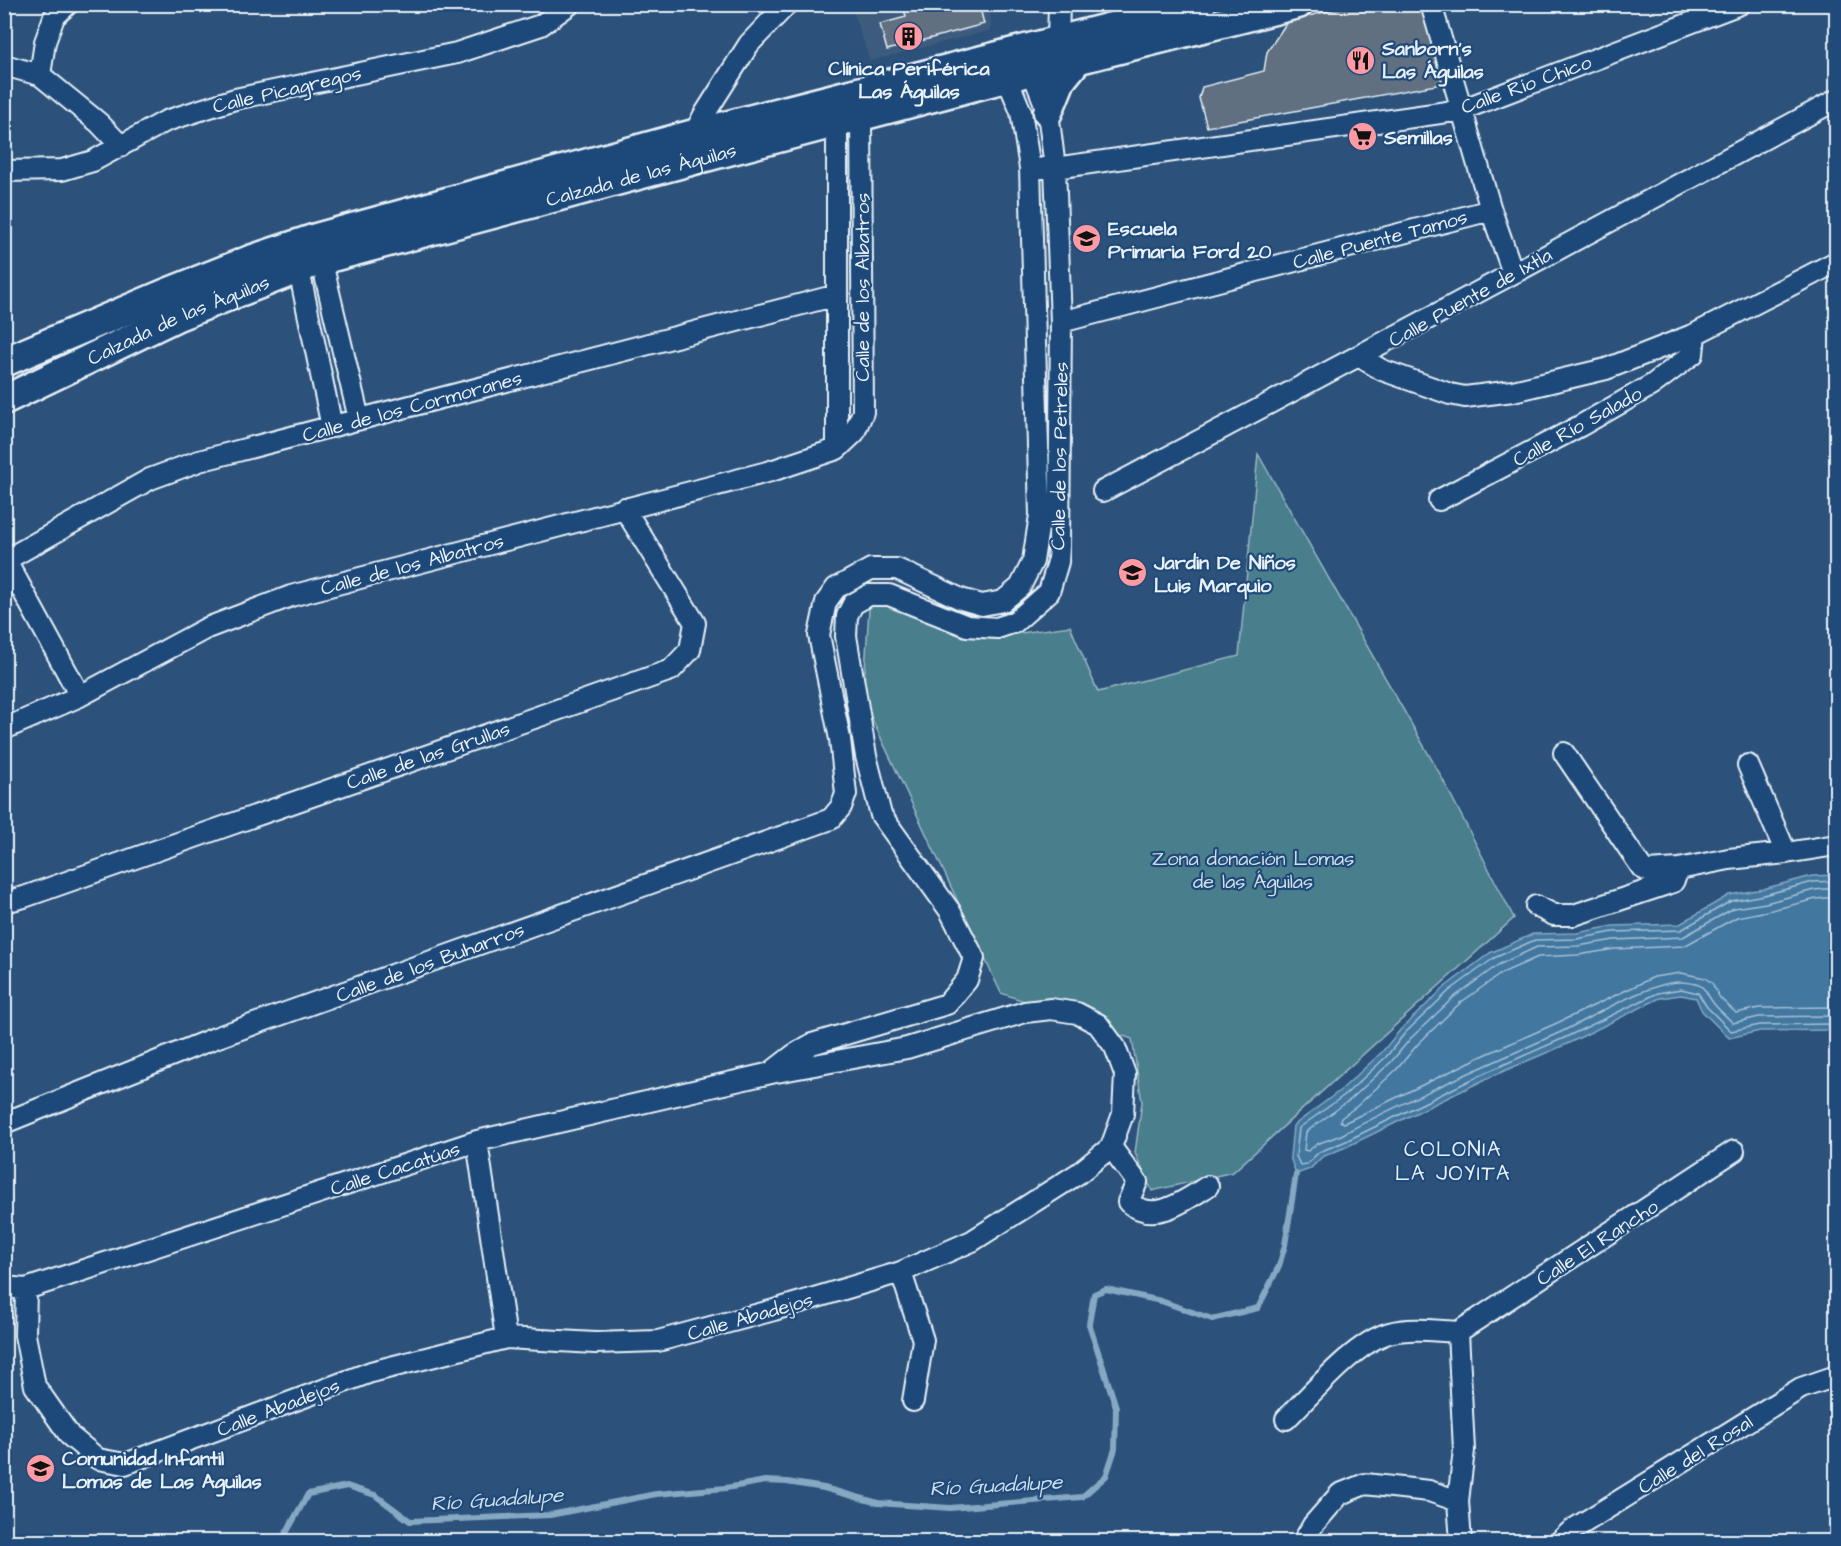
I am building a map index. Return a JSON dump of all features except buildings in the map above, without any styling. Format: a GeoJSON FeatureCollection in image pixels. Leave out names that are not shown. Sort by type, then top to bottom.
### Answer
{"type":"FeatureCollection","features":[{"type":"Feature","properties":{"kind":"main road","name":"Calzada de las Águilas"},"geometry":{"type":"LineString","coordinates":[[1068,50],[1201,4]]}},
{"type":"Feature","properties":{"kind":"main road","name":"Calzada de las Águilas"},"geometry":{"type":"LineString","coordinates":[[4,362],[167,293],[307,253],[696,146],[1068,50],[1298,4]]}},
{"type":"Feature","properties":{"kind":"main road"},"geometry":{"type":"LineString","coordinates":[[1048,112],[1068,50]]}},
{"type":"Feature","properties":{"kind":"main road","name":"Calzada de las Águilas"},"geometry":{"type":"LineString","coordinates":[[696,146],[849,119],[1016,64]]}},
{"type":"Feature","properties":{"kind":"main road","name":"Calzada de las Águilas"},"geometry":{"type":"LineString","coordinates":[[4,400],[307,253]]}},
{"type":"Feature","properties":{"kind":"street"},"geometry":{"type":"LineString","coordinates":[[40,75],[45,42],[54,17],[68,4]]}},
{"type":"Feature","properties":{"kind":"street","name":"Calle Picagregos"},"geometry":{"type":"LineString","coordinates":[[4,171],[62,170],[93,161],[166,121],[235,99],[457,52],[541,25],[570,4]]}},
{"type":"Feature","properties":{"kind":"street"},"geometry":{"type":"LineString","coordinates":[[696,146],[749,44],[787,4]]}},
{"type":"Feature","properties":{"kind":"street"},"geometry":{"type":"LineString","coordinates":[[1059,4],[1068,50]]}},
{"type":"Feature","properties":{"kind":"street"},"geometry":{"type":"LineString","coordinates":[[1431,4],[1491,210],[1513,273]]}},
{"type":"Feature","properties":{"kind":"street","name":"Calle Río Chico"},"geometry":{"type":"LineString","coordinates":[[1030,168],[1055,168],[1461,110],[1740,4]]}},
{"type":"Feature","properties":{"kind":"street","name":"Calle de los Petreles"},"geometry":{"type":"LineString","coordinates":[[771,1073],[812,1044],[947,1004],[967,980],[974,958],[950,911],[881,814],[866,756],[846,636],[847,616],[853,604],[868,595],[889,595],[967,626],[997,628],[1015,622],[1049,592],[1058,562],[1060,322],[1055,168],[1048,112],[1016,64]]}},
{"type":"Feature","properties":{"kind":"street","name":"Calle de los Petreles"},"geometry":{"type":"LineString","coordinates":[[846,794],[840,739],[819,635],[826,602],[836,588],[871,569],[897,569],[961,599],[982,605],[1004,601],[1020,587],[1033,561],[1040,515],[1030,168],[1016,64]]}},
{"type":"Feature","properties":{"kind":"street"},"geometry":{"type":"LineString","coordinates":[[4,65],[40,75],[99,123],[121,146]]}},
{"type":"Feature","properties":{"kind":"street","name":"Calle Puente de Ixtla"},"geometry":{"type":"LineString","coordinates":[[1102,491],[1360,357],[1836,100]]}},
{"type":"Feature","properties":{"kind":"street","name":"Calle de los Albatros"},"geometry":{"type":"LineString","coordinates":[[837,449],[837,295],[849,119]]}},
{"type":"Feature","properties":{"kind":"street","name":"Calle de los Albatros"},"geometry":{"type":"LineString","coordinates":[[4,729],[80,696],[207,628],[291,596],[771,471],[837,449],[854,433],[863,412],[849,119]]}},
{"type":"Feature","properties":{"kind":"street","name":"Calle Puente Tamos"},"geometry":{"type":"LineString","coordinates":[[1060,322],[1491,210]]}},
{"type":"Feature","properties":{"kind":"street"},"geometry":{"type":"LineString","coordinates":[[307,253],[358,419]]}},
{"type":"Feature","properties":{"kind":"street"},"geometry":{"type":"LineString","coordinates":[[307,253],[332,427]]}},
{"type":"Feature","properties":{"kind":"street"},"geometry":{"type":"LineString","coordinates":[[1360,357],[1382,370],[1450,394],[1465,397],[1513,391],[1606,369],[1695,334],[1836,262]]}},
{"type":"Feature","properties":{"kind":"street","name":"Calle de los Cormoranes"},"geometry":{"type":"LineString","coordinates":[[5,561],[150,479],[199,461],[837,295]]}},
{"type":"Feature","properties":{"kind":"street","name":"Calle Río Salado"},"geometry":{"type":"LineString","coordinates":[[1440,500],[1652,385],[1693,354],[1695,334]]}},
{"type":"Feature","properties":{"kind":"street","name":"Calle de las Grullas"},"geometry":{"type":"LineString","coordinates":[[4,902],[24,897],[671,670],[690,650],[696,623],[624,508]]}},
{"type":"Feature","properties":{"kind":"street"},"geometry":{"type":"LineString","coordinates":[[5,561],[80,696]]}},
{"type":"Feature","properties":{"kind":"street"},"geometry":{"type":"LineString","coordinates":[[1564,753],[1642,868],[1648,871],[1679,869],[1729,859],[1836,845]]}},
{"type":"Feature","properties":{"kind":"street"},"geometry":{"type":"LineString","coordinates":[[1748,765],[1786,853]]}},
{"type":"Feature","properties":{"kind":"street","name":"Calle de los Buharros"},"geometry":{"type":"LineString","coordinates":[[4,1123],[215,1038],[831,819],[841,807],[846,794]]}},
{"type":"Feature","properties":{"kind":"street"},"geometry":{"type":"LineString","coordinates":[[1536,906],[1554,915],[1574,915],[1673,882],[1679,869]]}},
{"type":"Feature","properties":{"kind":"street"},"geometry":{"type":"LineString","coordinates":[[771,1073],[907,1048],[1025,1012],[1051,1009],[1077,1013],[1098,1024],[1115,1047],[1125,1074],[1123,1114],[1111,1147],[1137,1182],[1128,1202],[1138,1211],[1161,1212],[1208,1186]]}},
{"type":"Feature","properties":{"kind":"street","name":"Calle Cacatúas"},"geometry":{"type":"LineString","coordinates":[[26,1289],[477,1141],[771,1073]]}},
{"type":"Feature","properties":{"kind":"street"},"geometry":{"type":"LineString","coordinates":[[477,1141],[506,1338]]}},
{"type":"Feature","properties":{"kind":"street","name":"Calle Abadejos"},"geometry":{"type":"LineString","coordinates":[[26,1289],[25,1335],[35,1386],[70,1436],[98,1459],[125,1464],[371,1372],[506,1338],[595,1343],[658,1341],[774,1310],[901,1272],[972,1241],[1079,1173],[1111,1147]]}},
{"type":"Feature","properties":{"kind":"street","name":"Calle El Rancho"},"geometry":{"type":"LineString","coordinates":[[1458,1332],[1734,1151]]}},
{"type":"Feature","properties":{"kind":"street"},"geometry":{"type":"LineString","coordinates":[[901,1272],[923,1340],[913,1401]]}},
{"type":"Feature","properties":{"kind":"street"},"geometry":{"type":"LineString","coordinates":[[4,1287],[26,1289]]}},
{"type":"Feature","properties":{"kind":"street"},"geometry":{"type":"LineString","coordinates":[[1286,1419],[1360,1347],[1389,1333],[1421,1330],[1458,1332],[1464,1450],[1458,1502],[1461,1542]]}},
{"type":"Feature","properties":{"kind":"street","name":"Calle del Rosal"},"geometry":{"type":"LineString","coordinates":[[1559,1542],[1572,1530],[1801,1388],[1836,1376]]}},
{"type":"Feature","properties":{"kind":"street"},"geometry":{"type":"LineString","coordinates":[[1304,1542],[1313,1525],[1340,1494],[1365,1484],[1429,1491],[1458,1502]]}},
{"type":"Feature","properties":{"kind":"shaded area"},"geometry":{"type":"Polygon","coordinates":[[[851,5],[990,5],[991,30],[870,61],[851,5]]]}},
{"type":"Feature","properties":{"kind":"green space","name":"Zona donación Lomas de las Águilas"},"geometry":{"type":"Polygon","coordinates":[[[1258,454],[1441,776],[1514,918],[1233,1172],[1152,1191],[1135,1153],[1142,1102],[1132,1039],[1001,993],[863,700],[870,594],[1014,634],[1070,626],[1098,692],[1239,656],[1258,454]]]}},
{"type":"Feature","properties":{"kind":"water"},"geometry":{"type":"Polygon","coordinates":[[[1836,875],[1836,1030],[1760,1031],[1729,1038],[1702,1011],[1696,998],[1681,995],[1660,998],[1567,1044],[1490,1077],[1322,1157],[1310,1169],[1296,1174],[1290,1157],[1293,1126],[1342,1089],[1382,1052],[1401,1029],[1446,986],[1490,953],[1533,934],[1577,933],[1613,926],[1680,924],[1729,895],[1812,876],[1836,875]]]}},
{"type":"Feature","properties":{"kind":"waterway","name":"Río Guadalupe"},"geometry":{"type":"LineString","coordinates":[[281,1542],[308,1494],[347,1486],[375,1495],[410,1521],[550,1515],[656,1494],[726,1488],[765,1481],[824,1488],[878,1503],[950,1508],[1082,1497],[1106,1476],[1115,1449],[1116,1407],[1089,1324],[1094,1294],[1106,1289],[1161,1301],[1212,1319],[1258,1308],[1279,1266],[1285,1245],[1296,1174]]}},
{"type":"Feature","properties":{"kind":"place","name":"Clínica Periférica Las Águilas"},"geometry":{"type":"Point","coordinates":[909,37]}},
{"type":"Feature","properties":{"kind":"place","name":"Sanborn's Las Águilas"},"geometry":{"type":"Point","coordinates":[1361,60]}},
{"type":"Feature","properties":{"kind":"place","name":"Semillas"},"geometry":{"type":"Point","coordinates":[1363,137]}},
{"type":"Feature","properties":{"kind":"place","name":"Escuela Primaria Ford 20"},"geometry":{"type":"Point","coordinates":[1087,239]}},
{"type":"Feature","properties":{"kind":"place","name":"Jardin De Niños Luis Marquio"},"geometry":{"type":"Point","coordinates":[1133,573]}},
{"type":"Feature","properties":{"kind":"place","name":"Comunidad Infantil Lomas de Las Aguilas"},"geometry":{"type":"Point","coordinates":[41,1469]}},
{"type":"Feature","properties":{"kind":"district","name":"COLONIA LA JOYITA"},"geometry":{"type":"Point","coordinates":[1453,1161]}}]}
